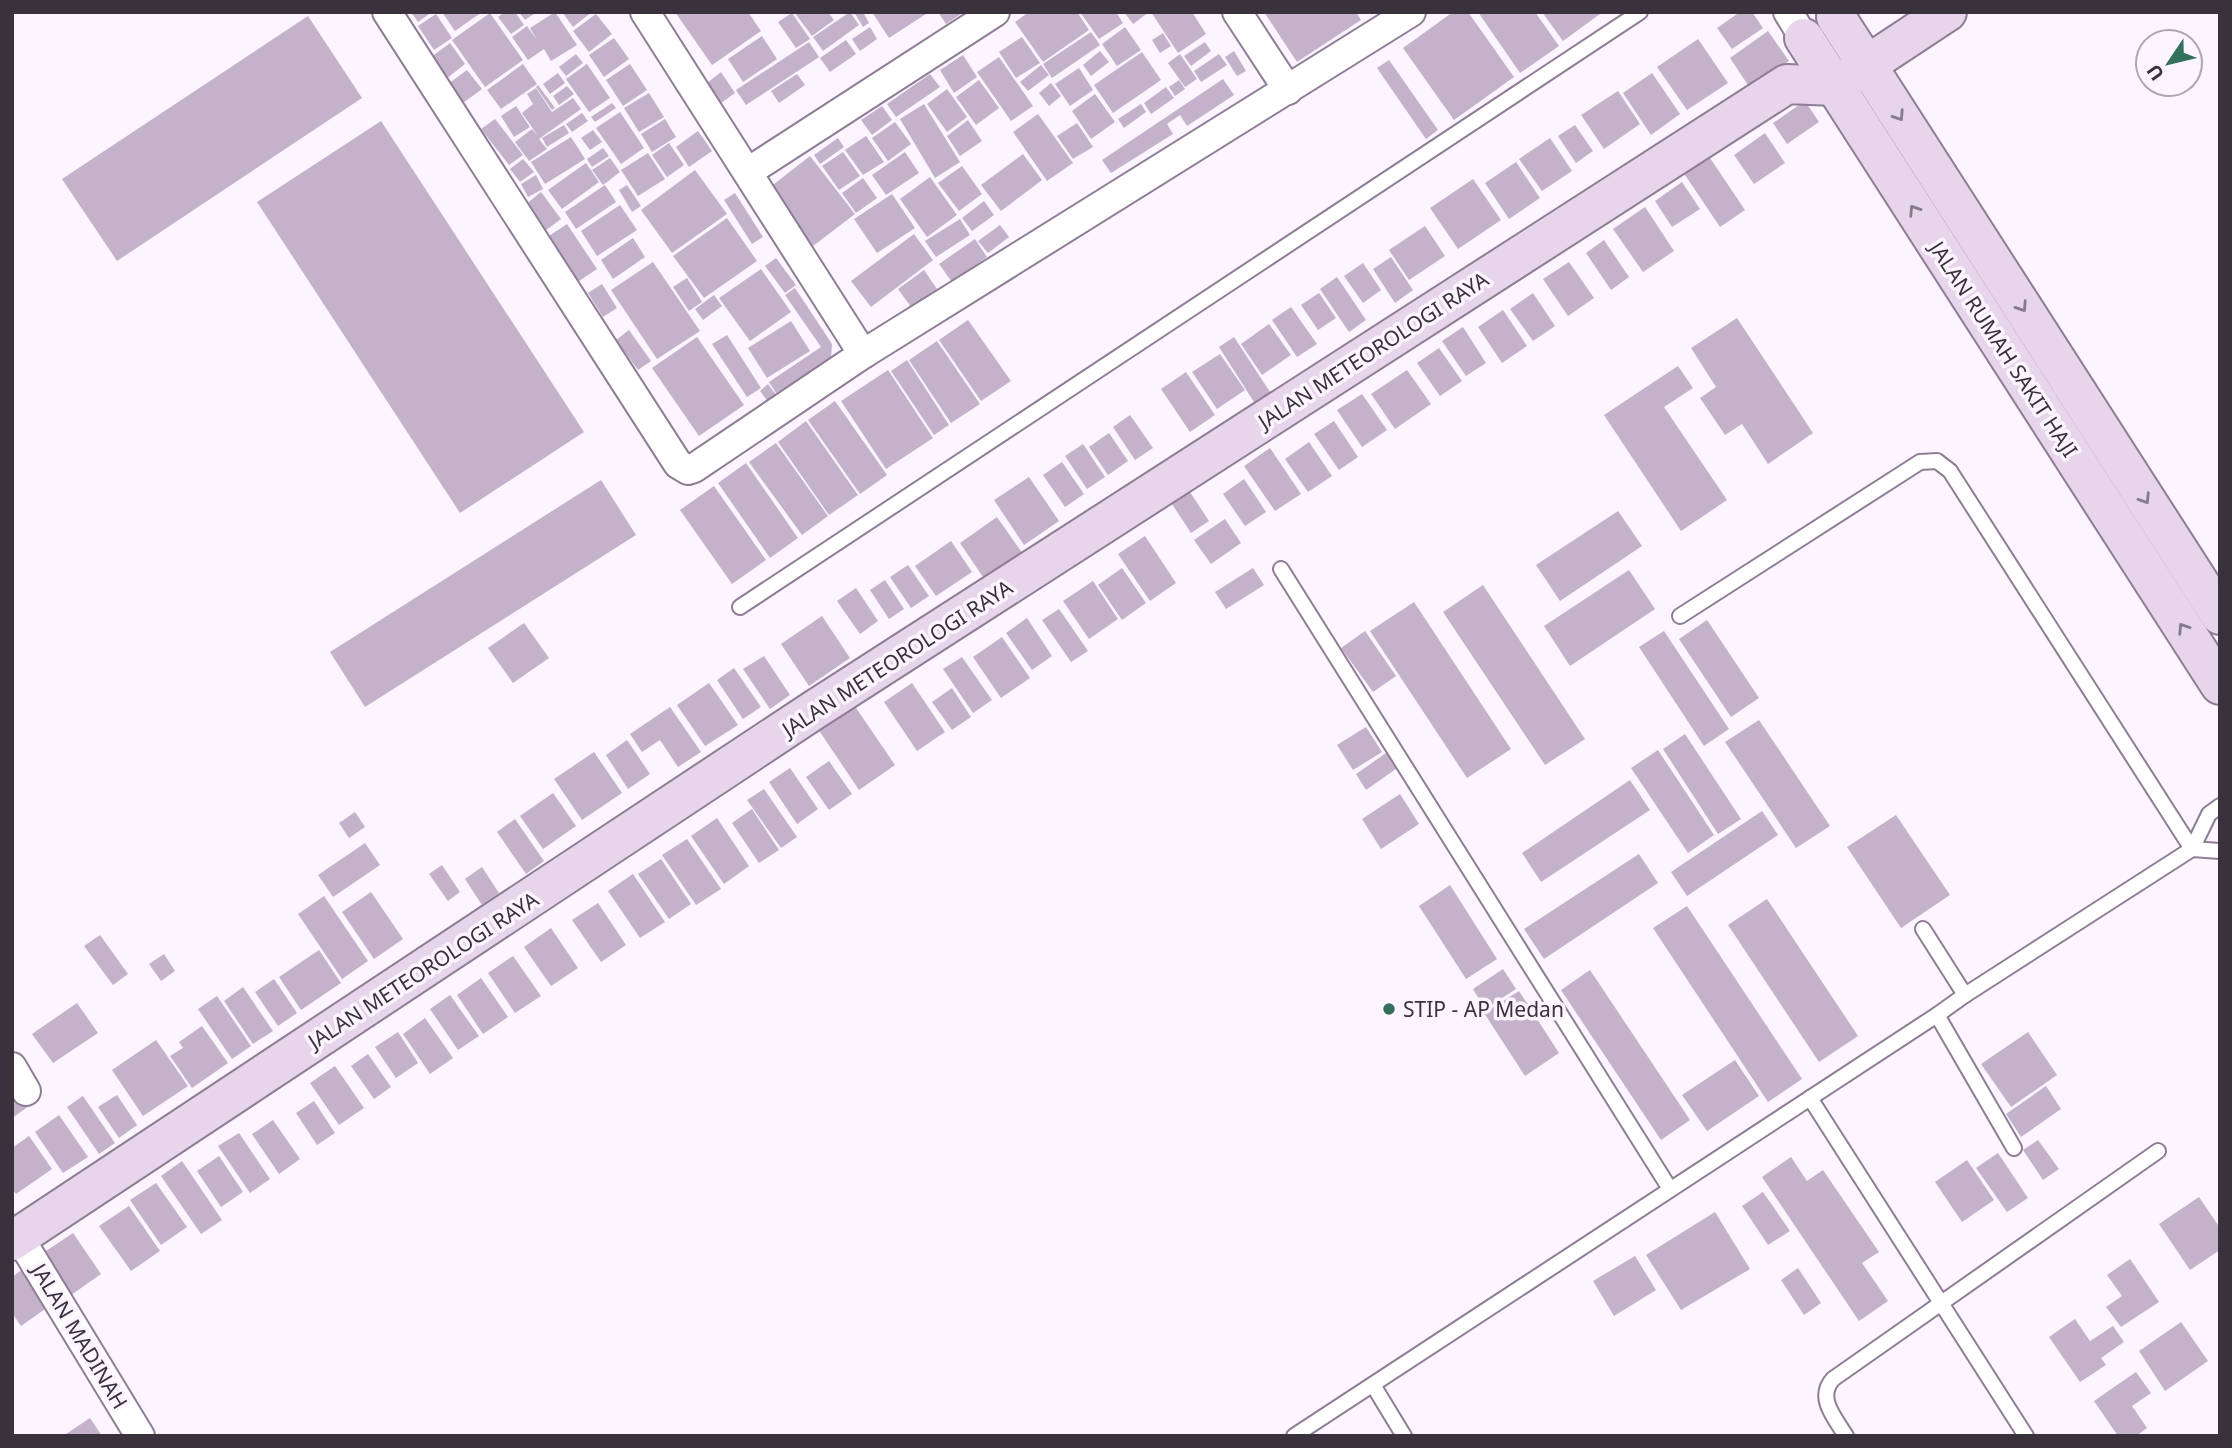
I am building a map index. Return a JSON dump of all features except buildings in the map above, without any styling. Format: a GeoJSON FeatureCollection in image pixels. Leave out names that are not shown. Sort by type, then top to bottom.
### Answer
{"type":"FeatureCollection","features":[{"type":"Feature","properties":{"kind":"street"},"geometry":{"type":"LineString","coordinates":[[387,12],[681,468],[688,470],[863,355],[1288,90],[1398,16]]}},
{"type":"Feature","properties":{"kind":"street"},"geometry":{"type":"LineString","coordinates":[[645,12],[863,355]]}},
{"type":"Feature","properties":{"kind":"street"},"geometry":{"type":"LineString","coordinates":[[748,172],[995,12]]}},
{"type":"Feature","properties":{"kind":"street"},"geometry":{"type":"LineString","coordinates":[[1237,12],[1288,90]]}},
{"type":"Feature","properties":{"kind":"street"},"geometry":{"type":"LineString","coordinates":[[1837,14],[1796,25],[1787,84],[1835,86],[1947,12]]}},
{"type":"Feature","properties":{"kind":"street","name":"JALAN RUMAH SAKIT HAJI"},"geometry":{"type":"LineString","coordinates":[[1837,14],[1867,65],[2220,615]]}},
{"type":"Feature","properties":{"kind":"street","name":"JALAN RUMAH SAKIT HAJI"},"geometry":{"type":"LineString","coordinates":[[1796,25],[2220,685]]}},
{"type":"Feature","properties":{"kind":"street","name":"JALAN METEOROLOGI RAYA"},"geometry":{"type":"LineString","coordinates":[[16,1239],[803,718],[1787,84]]}},
{"type":"Feature","properties":{"kind":"street","name":"JALAN MADINAH"},"geometry":{"type":"LineString","coordinates":[[16,1239],[140,1436]]}},
{"type":"Feature","properties":{"kind":"lane"},"geometry":{"type":"LineString","coordinates":[[740,607],[1640,12]]}},
{"type":"Feature","properties":{"kind":"lane"},"geometry":{"type":"LineString","coordinates":[[1680,616],[1920,462],[1937,461],[1951,471],[2192,849]]}},
{"type":"Feature","properties":{"kind":"lane"},"geometry":{"type":"LineString","coordinates":[[1281,569],[1670,1189]]}},
{"type":"Feature","properties":{"kind":"lane"},"geometry":{"type":"LineString","coordinates":[[1294,1436],[2192,849],[2209,814],[2220,806]]}},
{"type":"Feature","properties":{"kind":"lane"},"geometry":{"type":"LineString","coordinates":[[2192,849],[2220,851]]}},
{"type":"Feature","properties":{"kind":"lane"},"geometry":{"type":"LineString","coordinates":[[1923,929],[1965,995]]}},
{"type":"Feature","properties":{"kind":"lane"},"geometry":{"type":"LineString","coordinates":[[1937,1015],[2014,1148]]}},
{"type":"Feature","properties":{"kind":"lane"},"geometry":{"type":"LineString","coordinates":[[1810,1098],[2026,1436]]}},
{"type":"Feature","properties":{"kind":"lane"},"geometry":{"type":"LineString","coordinates":[[1846,1436],[1826,1401],[1827,1386],[1833,1379],[2158,1151]]}},
{"type":"Feature","properties":{"kind":"lane"},"geometry":{"type":"LineString","coordinates":[[1373,1385],[1404,1436]]}},
{"type":"Feature","properties":{"kind":"place","name":"STIP - AP Medan"},"geometry":{"type":"Point","coordinates":[1389,1009]}}]}
